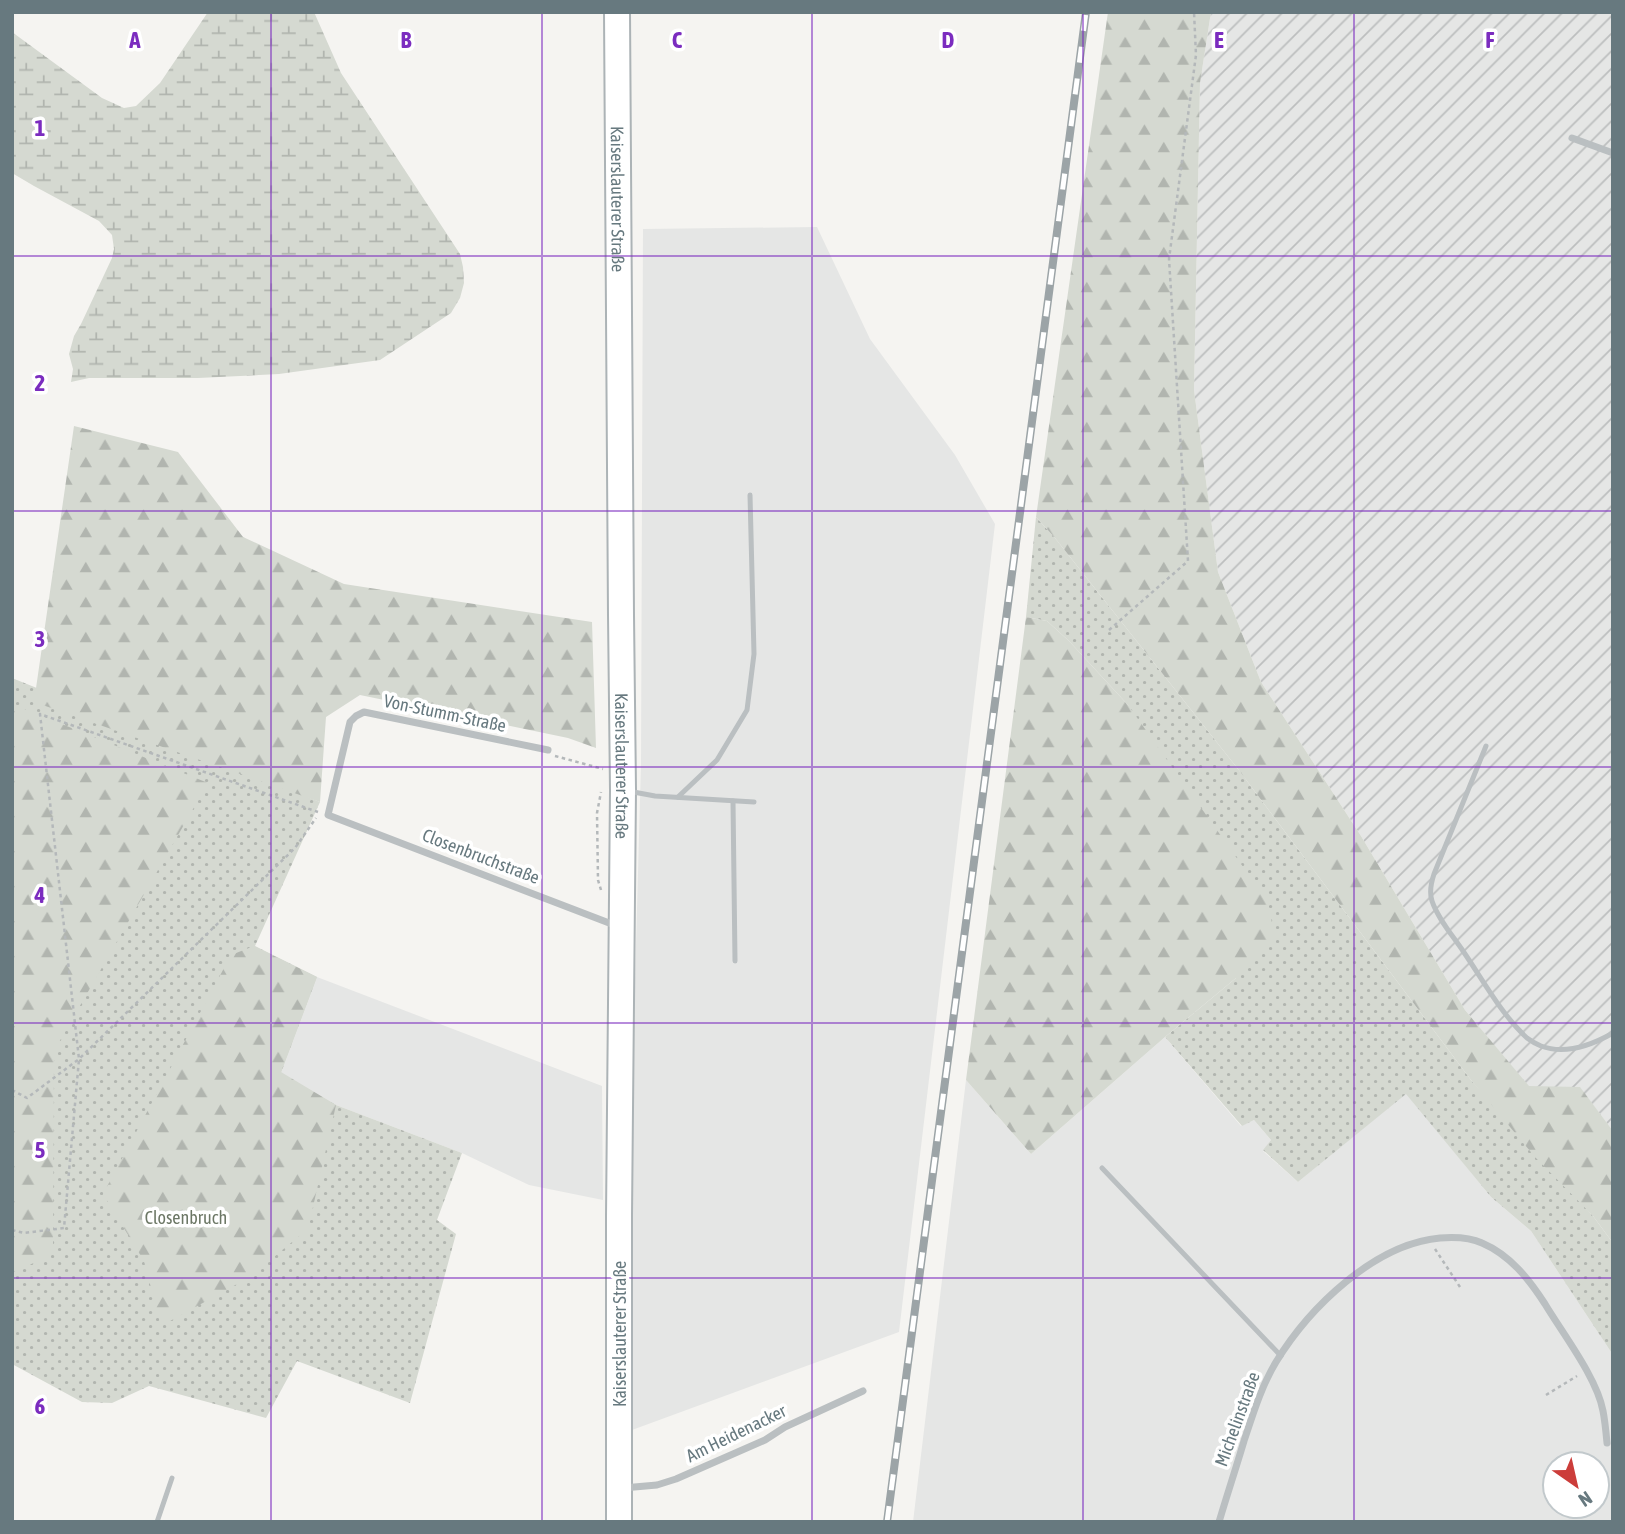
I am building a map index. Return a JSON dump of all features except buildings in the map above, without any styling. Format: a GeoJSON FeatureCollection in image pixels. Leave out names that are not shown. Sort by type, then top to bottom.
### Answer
{"type":"FeatureCollection","features":[{"type":"Feature","properties":{"kind":"main road","name":"Kaiserslauterer Straße"},"geometry":{"type":"LineString","coordinates":[[617,12],[621,601],[609,785],[621,927],[619,1522]]}},
{"type":"Feature","properties":{"kind":"street"},"geometry":{"type":"LineString","coordinates":[[1572,138],[1613,153]]}},
{"type":"Feature","properties":{"kind":"street","name":"Von-Stumm-Straße"},"geometry":{"type":"LineString","coordinates":[[328,815],[350,722],[364,712],[548,750]]}},
{"type":"Feature","properties":{"kind":"street","name":"Closenbruchstraße"},"geometry":{"type":"LineString","coordinates":[[328,815],[621,927]]}},
{"type":"Feature","properties":{"kind":"street","name":"Michelinstraße"},"geometry":{"type":"LineString","coordinates":[[1219,1522],[1255,1406],[1280,1356],[1318,1308],[1342,1286],[1380,1258],[1416,1241],[1449,1237],[1481,1242],[1519,1269],[1533,1285],[1595,1386],[1603,1410],[1607,1443]]}},
{"type":"Feature","properties":{"kind":"street","name":"Am Heidenacker"},"geometry":{"type":"LineString","coordinates":[[619,1488],[657,1485],[676,1479],[765,1440],[785,1427],[863,1391]]}},
{"type":"Feature","properties":{"kind":"lane"},"geometry":{"type":"LineString","coordinates":[[678,797],[717,760],[747,710],[754,653],[750,495]]}},
{"type":"Feature","properties":{"kind":"lane"},"geometry":{"type":"LineString","coordinates":[[1486,746],[1434,874],[1430,887],[1432,901],[1485,983],[1529,1040],[1543,1047],[1557,1049],[1581,1047],[1600,1041],[1613,1033]]}},
{"type":"Feature","properties":{"kind":"lane"},"geometry":{"type":"LineString","coordinates":[[609,785],[654,796],[754,802]]}},
{"type":"Feature","properties":{"kind":"lane"},"geometry":{"type":"LineString","coordinates":[[733,800],[735,961]]}},
{"type":"Feature","properties":{"kind":"lane"},"geometry":{"type":"LineString","coordinates":[[1102,1168],[1280,1356]]}},
{"type":"Feature","properties":{"kind":"lane"},"geometry":{"type":"LineString","coordinates":[[157,1522],[172,1478]]}},
{"type":"Feature","properties":{"kind":"path"},"geometry":{"type":"LineString","coordinates":[[1109,630],[1188,561],[1169,258],[1196,55],[1194,12]]}},
{"type":"Feature","properties":{"kind":"path"},"geometry":{"type":"LineString","coordinates":[[12,1090],[27,1098],[79,1059],[295,848],[320,812],[40,714],[79,1059],[64,1228],[24,1233],[12,1230]]}},
{"type":"Feature","properties":{"kind":"path"},"geometry":{"type":"LineString","coordinates":[[548,750],[554,756],[603,769]]}},
{"type":"Feature","properties":{"kind":"path"},"geometry":{"type":"LineString","coordinates":[[601,891],[598,880],[597,813],[609,785],[603,769]]}},
{"type":"Feature","properties":{"kind":"path"},"geometry":{"type":"LineString","coordinates":[[603,769],[609,785]]}},
{"type":"Feature","properties":{"kind":"path"},"geometry":{"type":"LineString","coordinates":[[1428,1239],[1460,1287]]}},
{"type":"Feature","properties":{"kind":"path"},"geometry":{"type":"LineString","coordinates":[[1546,1395],[1586,1371]]}},
{"type":"Feature","properties":{"kind":"shaded area"},"geometry":{"type":"Polygon","coordinates":[[[1211,12],[1613,12],[1613,1131],[1580,1088],[1529,1087],[1465,1010],[1361,836],[1261,682],[1218,572],[1194,390],[1200,83],[1211,12]]]}},
{"type":"Feature","properties":{"kind":"shaded area"},"geometry":{"type":"Polygon","coordinates":[[[817,227],[870,339],[955,455],[995,524],[899,1332],[632,1430],[632,1090],[641,764],[643,229],[817,227]]]}},
{"type":"Feature","properties":{"kind":"shaded area"},"geometry":{"type":"Polygon","coordinates":[[[317,977],[602,1086],[603,1200],[529,1185],[462,1153],[336,1105],[281,1073],[317,977]]]}},
{"type":"Feature","properties":{"kind":"shaded area"},"geometry":{"type":"Polygon","coordinates":[[[1165,1037],[1241,1126],[1254,1120],[1271,1140],[1263,1151],[1298,1182],[1406,1093],[1491,1197],[1531,1231],[1613,1355],[1613,1522],[913,1522],[966,1080],[1031,1154],[1165,1037]]]}},
{"type":"Feature","properties":{"kind":"green space"},"geometry":{"type":"Polygon","coordinates":[[[208,12],[314,12],[341,73],[460,254],[464,283],[460,298],[451,313],[380,360],[279,374],[198,378],[89,378],[71,382],[73,369],[69,354],[74,336],[112,258],[112,235],[99,221],[12,173],[12,32],[102,98],[124,108],[136,106],[160,83],[208,12]]]}},
{"type":"Feature","properties":{"kind":"green space"},"geometry":{"type":"Polygon","coordinates":[[[1108,12],[1211,12],[1200,83],[1194,390],[1218,572],[1261,682],[1361,836],[1465,1010],[1529,1086],[1580,1087],[1613,1131],[1613,1243],[1593,1216],[1535,1157],[1471,1080],[1238,769],[1036,517],[1108,12]]]}},
{"type":"Feature","properties":{"kind":"green space"},"geometry":{"type":"Polygon","coordinates":[[[74,426],[178,452],[243,537],[344,584],[592,622],[596,748],[568,738],[360,695],[326,717],[320,802],[34,702],[74,426]]]}},
{"type":"Feature","properties":{"kind":"green space"},"geometry":{"type":"Polygon","coordinates":[[[1036,517],[1238,769],[1471,1080],[1593,1216],[1613,1243],[1613,1355],[1531,1231],[1491,1197],[1406,1094],[1298,1182],[1263,1150],[1271,1140],[1254,1120],[1242,1126],[1165,1037],[1236,978],[1128,705],[1047,621],[1026,617],[1036,517]]]}},
{"type":"Feature","properties":{"kind":"green space"},"geometry":{"type":"Polygon","coordinates":[[[1026,617],[1047,621],[1128,705],[1268,902],[1274,934],[1236,978],[1031,1154],[966,1080],[1026,617]]]}},
{"type":"Feature","properties":{"kind":"green space","name":"Closenbruch"},"geometry":{"type":"Polygon","coordinates":[[[12,678],[320,802],[255,946],[317,977],[281,1073],[336,1105],[462,1153],[437,1220],[456,1234],[410,1403],[297,1361],[266,1418],[149,1386],[112,1403],[82,1402],[12,1364],[12,678]]]}},
{"type":"Feature","properties":{"kind":"green space"},"geometry":{"type":"Polygon","coordinates":[[[12,704],[208,783],[54,1051],[53,1254],[12,1273],[12,704]]]}},
{"type":"Feature","properties":{"kind":"green space"},"geometry":{"type":"Polygon","coordinates":[[[254,946],[317,977],[281,1072],[336,1105],[308,1229],[248,1278],[161,1326],[144,1261],[103,1194],[231,955],[254,946]]]}},
{"type":"Feature","properties":{"kind":"railway"},"geometry":{"type":"LineString","coordinates":[[887,1522],[1086,12]]}}]}
